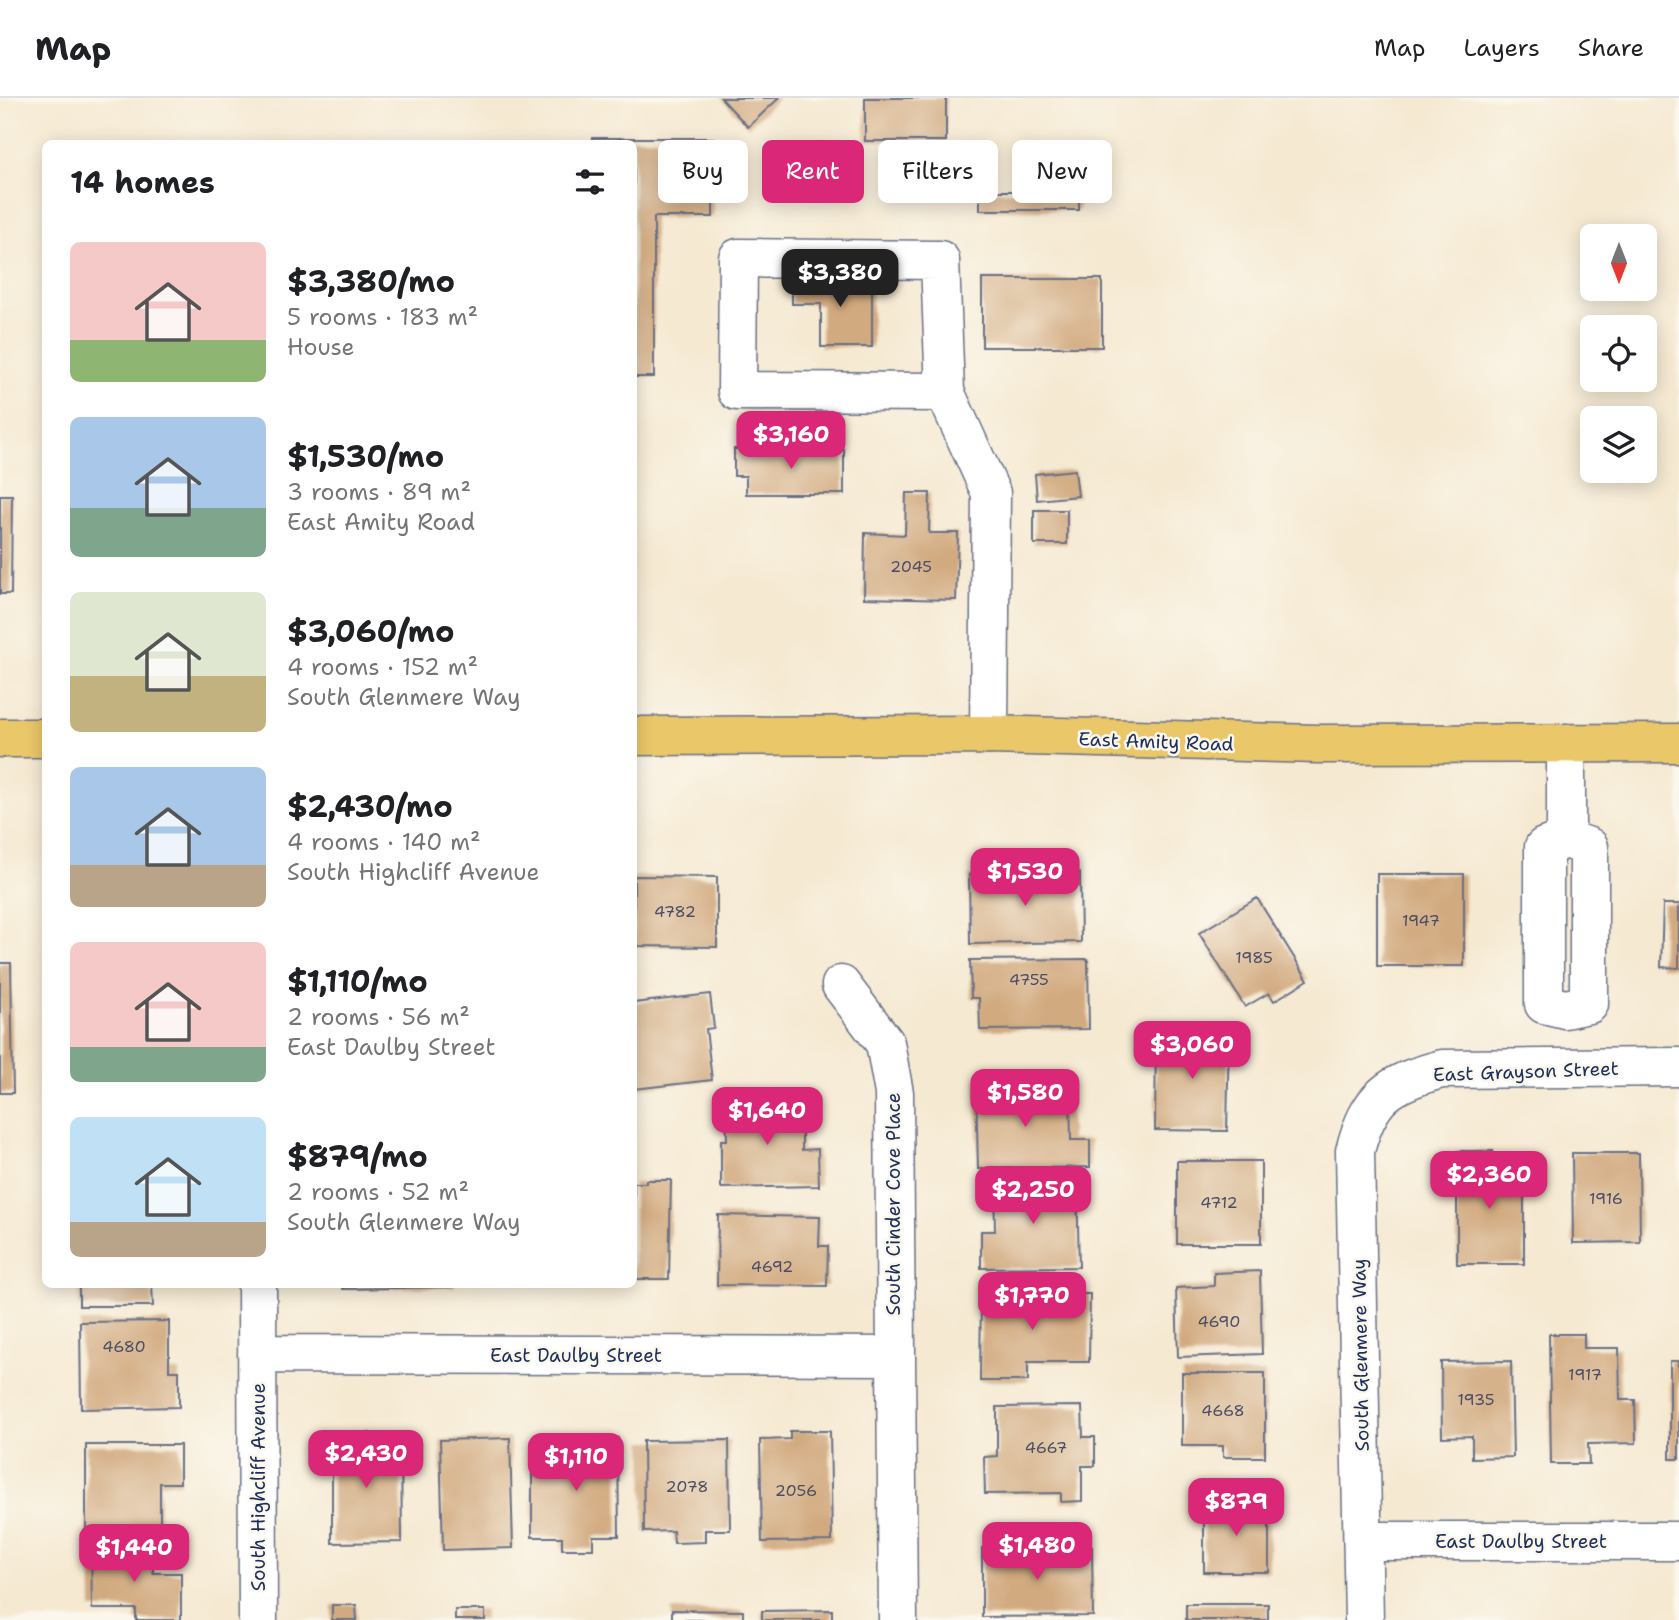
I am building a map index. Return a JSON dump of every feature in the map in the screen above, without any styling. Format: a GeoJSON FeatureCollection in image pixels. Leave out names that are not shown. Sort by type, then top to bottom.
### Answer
{"type":"FeatureCollection","features":[{"type":"Feature","properties":{"kind":"main road","name":"East Amity Road"},"geometry":{"type":"LineString","coordinates":[[637,736],[989,735],[1304,744],[1679,743]]}},
{"type":"Feature","properties":{"kind":"main road"},"geometry":{"type":"LineString","coordinates":[[0,738],[42,738]]}},
{"type":"Feature","properties":{"kind":"street"},"geometry":{"type":"LineString","coordinates":[[945,391],[737,391],[738,258],[940,260],[945,391],[991,493],[989,735]]}},
{"type":"Feature","properties":{"kind":"street"},"geometry":{"type":"LineString","coordinates":[[1565,1068],[1565,1009],[1544,1004],[1544,847],[1566,839],[1566,743]]}},
{"type":"Feature","properties":{"kind":"street","name":"South Cinder Cove Place"},"geometry":{"type":"LineString","coordinates":[[841,985],[885,1043],[894,1093],[898,1620]]}},
{"type":"Feature","properties":{"kind":"street","name":"East Grayson Street"},"geometry":{"type":"LineString","coordinates":[[1379,1096],[1406,1078],[1442,1069],[1679,1067]]}},
{"type":"Feature","properties":{"kind":"street","name":"South Glenmere Way"},"geometry":{"type":"LineString","coordinates":[[1364,1620],[1355,1150],[1362,1124],[1379,1096]]}},
{"type":"Feature","properties":{"kind":"street","name":"South Highcliff Avenue"},"geometry":{"type":"LineString","coordinates":[[257,1288],[258,1620]]}},
{"type":"Feature","properties":{"kind":"street","name":"East Daulby Street"},"geometry":{"type":"LineString","coordinates":[[257,1354],[894,1356]]}},
{"type":"Feature","properties":{"kind":"street","name":"East Daulby Street"},"geometry":{"type":"LineString","coordinates":[[1363,1541],[1679,1541]]}},
{"type":"Feature","properties":{"kind":"building"},"geometry":{"type":"Polygon","coordinates":[[[721,98],[779,98],[748,127],[721,98]]]}},
{"type":"Feature","properties":{"kind":"building"},"geometry":{"type":"Polygon","coordinates":[[[865,98],[946,98],[946,140],[865,141],[865,98]]]}},
{"type":"Feature","properties":{"kind":"building"},"geometry":{"type":"Polygon","coordinates":[[[592,138],[713,138],[658,140],[658,203],[713,203],[713,217],[654,217],[654,377],[637,377],[637,140],[592,138]]]}},
{"type":"Feature","properties":{"kind":"building"},"geometry":{"type":"Polygon","coordinates":[[[998,191],[1012,191],[1012,203],[1079,203],[1079,210],[980,210],[980,203],[998,203],[998,191]]]}},
{"type":"Feature","properties":{"kind":"building"},"geometry":{"type":"Polygon","coordinates":[[[792,279],[872,279],[872,347],[821,347],[821,304],[792,304],[792,279]]]}},
{"type":"Feature","properties":{"kind":"building"},"geometry":{"type":"Polygon","coordinates":[[[982,279],[1102,279],[1102,347],[982,347],[982,279]]]}},
{"type":"Feature","properties":{"kind":"building"},"geometry":{"type":"Polygon","coordinates":[[[734,449],[844,449],[844,494],[746,494],[746,476],[734,476],[734,449]]]}},
{"type":"Feature","properties":{"kind":"building"},"geometry":{"type":"Polygon","coordinates":[[[1075,470],[1078,496],[1037,500],[1035,474],[1075,470]]]}},
{"type":"Feature","properties":{"kind":"building"},"geometry":{"type":"Polygon","coordinates":[[[906,493],[930,493],[929,533],[958,533],[956,600],[864,598],[865,533],[905,535],[906,493]]]}},
{"type":"Feature","properties":{"kind":"building"},"geometry":{"type":"Polygon","coordinates":[[[0,495],[12,495],[11,594],[0,594],[0,495]]]}},
{"type":"Feature","properties":{"kind":"building"},"geometry":{"type":"Polygon","coordinates":[[[1034,510],[1067,510],[1067,544],[1034,544],[1034,510]]]}},
{"type":"Feature","properties":{"kind":"building"},"geometry":{"type":"Polygon","coordinates":[[[1080,873],[1081,942],[970,944],[969,875],[1080,873]]]}},
{"type":"Feature","properties":{"kind":"building"},"geometry":{"type":"Polygon","coordinates":[[[1377,874],[1464,874],[1464,966],[1377,966],[1377,874]]]}},
{"type":"Feature","properties":{"kind":"building"},"geometry":{"type":"Polygon","coordinates":[[[637,876],[717,877],[717,947],[637,946],[637,876]]]}},
{"type":"Feature","properties":{"kind":"building"},"geometry":{"type":"Polygon","coordinates":[[[1257,898],[1308,980],[1274,1001],[1269,993],[1245,1007],[1199,933],[1257,898]]]}},
{"type":"Feature","properties":{"kind":"building"},"geometry":{"type":"Polygon","coordinates":[[[1663,904],[1679,904],[1679,968],[1661,967],[1663,904]]]}},
{"type":"Feature","properties":{"kind":"building"},"geometry":{"type":"Polygon","coordinates":[[[1088,959],[1089,1029],[980,1030],[979,998],[971,998],[970,960],[1088,959]]]}},
{"type":"Feature","properties":{"kind":"building"},"geometry":{"type":"Polygon","coordinates":[[[0,963],[11,963],[13,1093],[0,1093],[0,963]]]}},
{"type":"Feature","properties":{"kind":"building"},"geometry":{"type":"Polygon","coordinates":[[[710,994],[714,1028],[706,1029],[712,1080],[637,1089],[637,1003],[710,994]]]}},
{"type":"Feature","properties":{"kind":"building"},"geometry":{"type":"Polygon","coordinates":[[[1156,1031],[1229,1032],[1227,1131],[1155,1130],[1156,1031]]]}},
{"type":"Feature","properties":{"kind":"building"},"geometry":{"type":"Polygon","coordinates":[[[1024,1079],[1024,1099],[1070,1097],[1071,1140],[1090,1140],[1090,1167],[978,1169],[976,1080],[1024,1079]]]}},
{"type":"Feature","properties":{"kind":"building"},"geometry":{"type":"Polygon","coordinates":[[[802,1101],[802,1150],[818,1149],[819,1186],[721,1188],[721,1140],[727,1140],[726,1102],[802,1101]]]}},
{"type":"Feature","properties":{"kind":"building"},"geometry":{"type":"Polygon","coordinates":[[[1457,1151],[1493,1151],[1493,1168],[1524,1168],[1524,1264],[1457,1264],[1457,1151]]]}},
{"type":"Feature","properties":{"kind":"building"},"geometry":{"type":"Polygon","coordinates":[[[1572,1153],[1639,1153],[1640,1242],[1573,1243],[1572,1153]]]}},
{"type":"Feature","properties":{"kind":"building"},"geometry":{"type":"Polygon","coordinates":[[[1177,1161],[1261,1161],[1261,1244],[1177,1244],[1177,1161]]]}},
{"type":"Feature","properties":{"kind":"building"},"geometry":{"type":"Polygon","coordinates":[[[646,1180],[671,1180],[669,1279],[637,1279],[637,1183],[646,1183],[646,1180]]]}},
{"type":"Feature","properties":{"kind":"building"},"geometry":{"type":"Polygon","coordinates":[[[1077,1181],[1079,1267],[981,1268],[981,1231],[995,1231],[994,1182],[1077,1181]]]}},
{"type":"Feature","properties":{"kind":"building"},"geometry":{"type":"Polygon","coordinates":[[[718,1215],[820,1217],[819,1246],[828,1246],[827,1286],[717,1285],[718,1215]]]}},
{"type":"Feature","properties":{"kind":"building"},"geometry":{"type":"Polygon","coordinates":[[[1260,1271],[1262,1354],[1178,1357],[1176,1288],[1214,1286],[1214,1273],[1260,1271]]]}},
{"type":"Feature","properties":{"kind":"building"},"geometry":{"type":"Polygon","coordinates":[[[79,1288],[152,1288],[153,1306],[79,1306],[79,1288]]]}},
{"type":"Feature","properties":{"kind":"building"},"geometry":{"type":"Polygon","coordinates":[[[981,1293],[1090,1294],[1089,1362],[1028,1362],[1028,1381],[980,1381],[981,1293]]]}},
{"type":"Feature","properties":{"kind":"building"},"geometry":{"type":"Polygon","coordinates":[[[169,1321],[169,1371],[179,1371],[179,1407],[81,1409],[80,1322],[169,1321]]]}},
{"type":"Feature","properties":{"kind":"building"},"geometry":{"type":"Polygon","coordinates":[[[1549,1334],[1584,1334],[1584,1348],[1619,1348],[1620,1400],[1635,1400],[1636,1443],[1588,1444],[1589,1464],[1551,1464],[1549,1334]]]}},
{"type":"Feature","properties":{"kind":"building"},"geometry":{"type":"Polygon","coordinates":[[[1511,1361],[1513,1457],[1472,1458],[1472,1436],[1442,1437],[1441,1362],[1511,1361]]]}},
{"type":"Feature","properties":{"kind":"building"},"geometry":{"type":"Polygon","coordinates":[[[1670,1361],[1679,1361],[1679,1459],[1670,1459],[1670,1361]]]}},
{"type":"Feature","properties":{"kind":"building"},"geometry":{"type":"Polygon","coordinates":[[[1182,1373],[1265,1373],[1265,1457],[1223,1457],[1223,1446],[1182,1446],[1182,1373]]]}},
{"type":"Feature","properties":{"kind":"building"},"geometry":{"type":"Polygon","coordinates":[[[1082,1406],[1083,1437],[1095,1437],[1095,1466],[1082,1466],[1082,1501],[1061,1502],[1061,1493],[985,1494],[984,1457],[997,1456],[997,1407],[1082,1406]]]}},
{"type":"Feature","properties":{"kind":"building"},"geometry":{"type":"Polygon","coordinates":[[[790,1431],[830,1431],[832,1541],[762,1542],[760,1440],[790,1439],[790,1431]]]}},
{"type":"Feature","properties":{"kind":"building"},"geometry":{"type":"Polygon","coordinates":[[[332,1433],[370,1433],[370,1441],[401,1440],[402,1542],[332,1543],[332,1433]]]}},
{"type":"Feature","properties":{"kind":"building"},"geometry":{"type":"Polygon","coordinates":[[[510,1438],[513,1548],[443,1550],[440,1440],[510,1438]]]}},
{"type":"Feature","properties":{"kind":"building"},"geometry":{"type":"Polygon","coordinates":[[[582,1438],[618,1438],[619,1536],[593,1536],[593,1549],[562,1549],[562,1537],[532,1537],[532,1449],[582,1448],[582,1438]]]}},
{"type":"Feature","properties":{"kind":"building"},"geometry":{"type":"Polygon","coordinates":[[[729,1440],[730,1530],[705,1530],[705,1542],[674,1543],[673,1531],[644,1532],[643,1441],[729,1440]]]}},
{"type":"Feature","properties":{"kind":"building"},"geometry":{"type":"Polygon","coordinates":[[[86,1445],[180,1445],[180,1483],[160,1483],[160,1532],[86,1532],[86,1445]]]}},
{"type":"Feature","properties":{"kind":"building"},"geometry":{"type":"Polygon","coordinates":[[[1204,1503],[1269,1503],[1269,1572],[1204,1572],[1204,1503]]]}},
{"type":"Feature","properties":{"kind":"building"},"geometry":{"type":"Polygon","coordinates":[[[91,1547],[153,1547],[153,1573],[181,1573],[181,1620],[136,1620],[136,1609],[92,1609],[91,1547]]]}},
{"type":"Feature","properties":{"kind":"building"},"geometry":{"type":"Polygon","coordinates":[[[1092,1547],[1093,1616],[982,1617],[982,1548],[1092,1547]]]}},
{"type":"Feature","properties":{"kind":"building"},"geometry":{"type":"Polygon","coordinates":[[[1186,1604],[1268,1604],[1268,1620],[1186,1620],[1186,1604]]]}},
{"type":"Feature","properties":{"kind":"building"},"geometry":{"type":"Polygon","coordinates":[[[332,1605],[356,1605],[357,1620],[332,1620],[332,1605]]]}},
{"type":"Feature","properties":{"kind":"building"},"geometry":{"type":"Polygon","coordinates":[[[455,1610],[485,1610],[485,1620],[455,1620],[455,1610]]]}},
{"type":"Feature","properties":{"kind":"building"},"geometry":{"type":"Polygon","coordinates":[[[672,1610],[743,1611],[743,1620],[672,1620],[672,1610]]]}},
{"type":"Feature","properties":{"kind":"building"},"geometry":{"type":"Polygon","coordinates":[[[832,1610],[832,1620],[762,1620],[762,1611],[832,1610]]]}}]}
